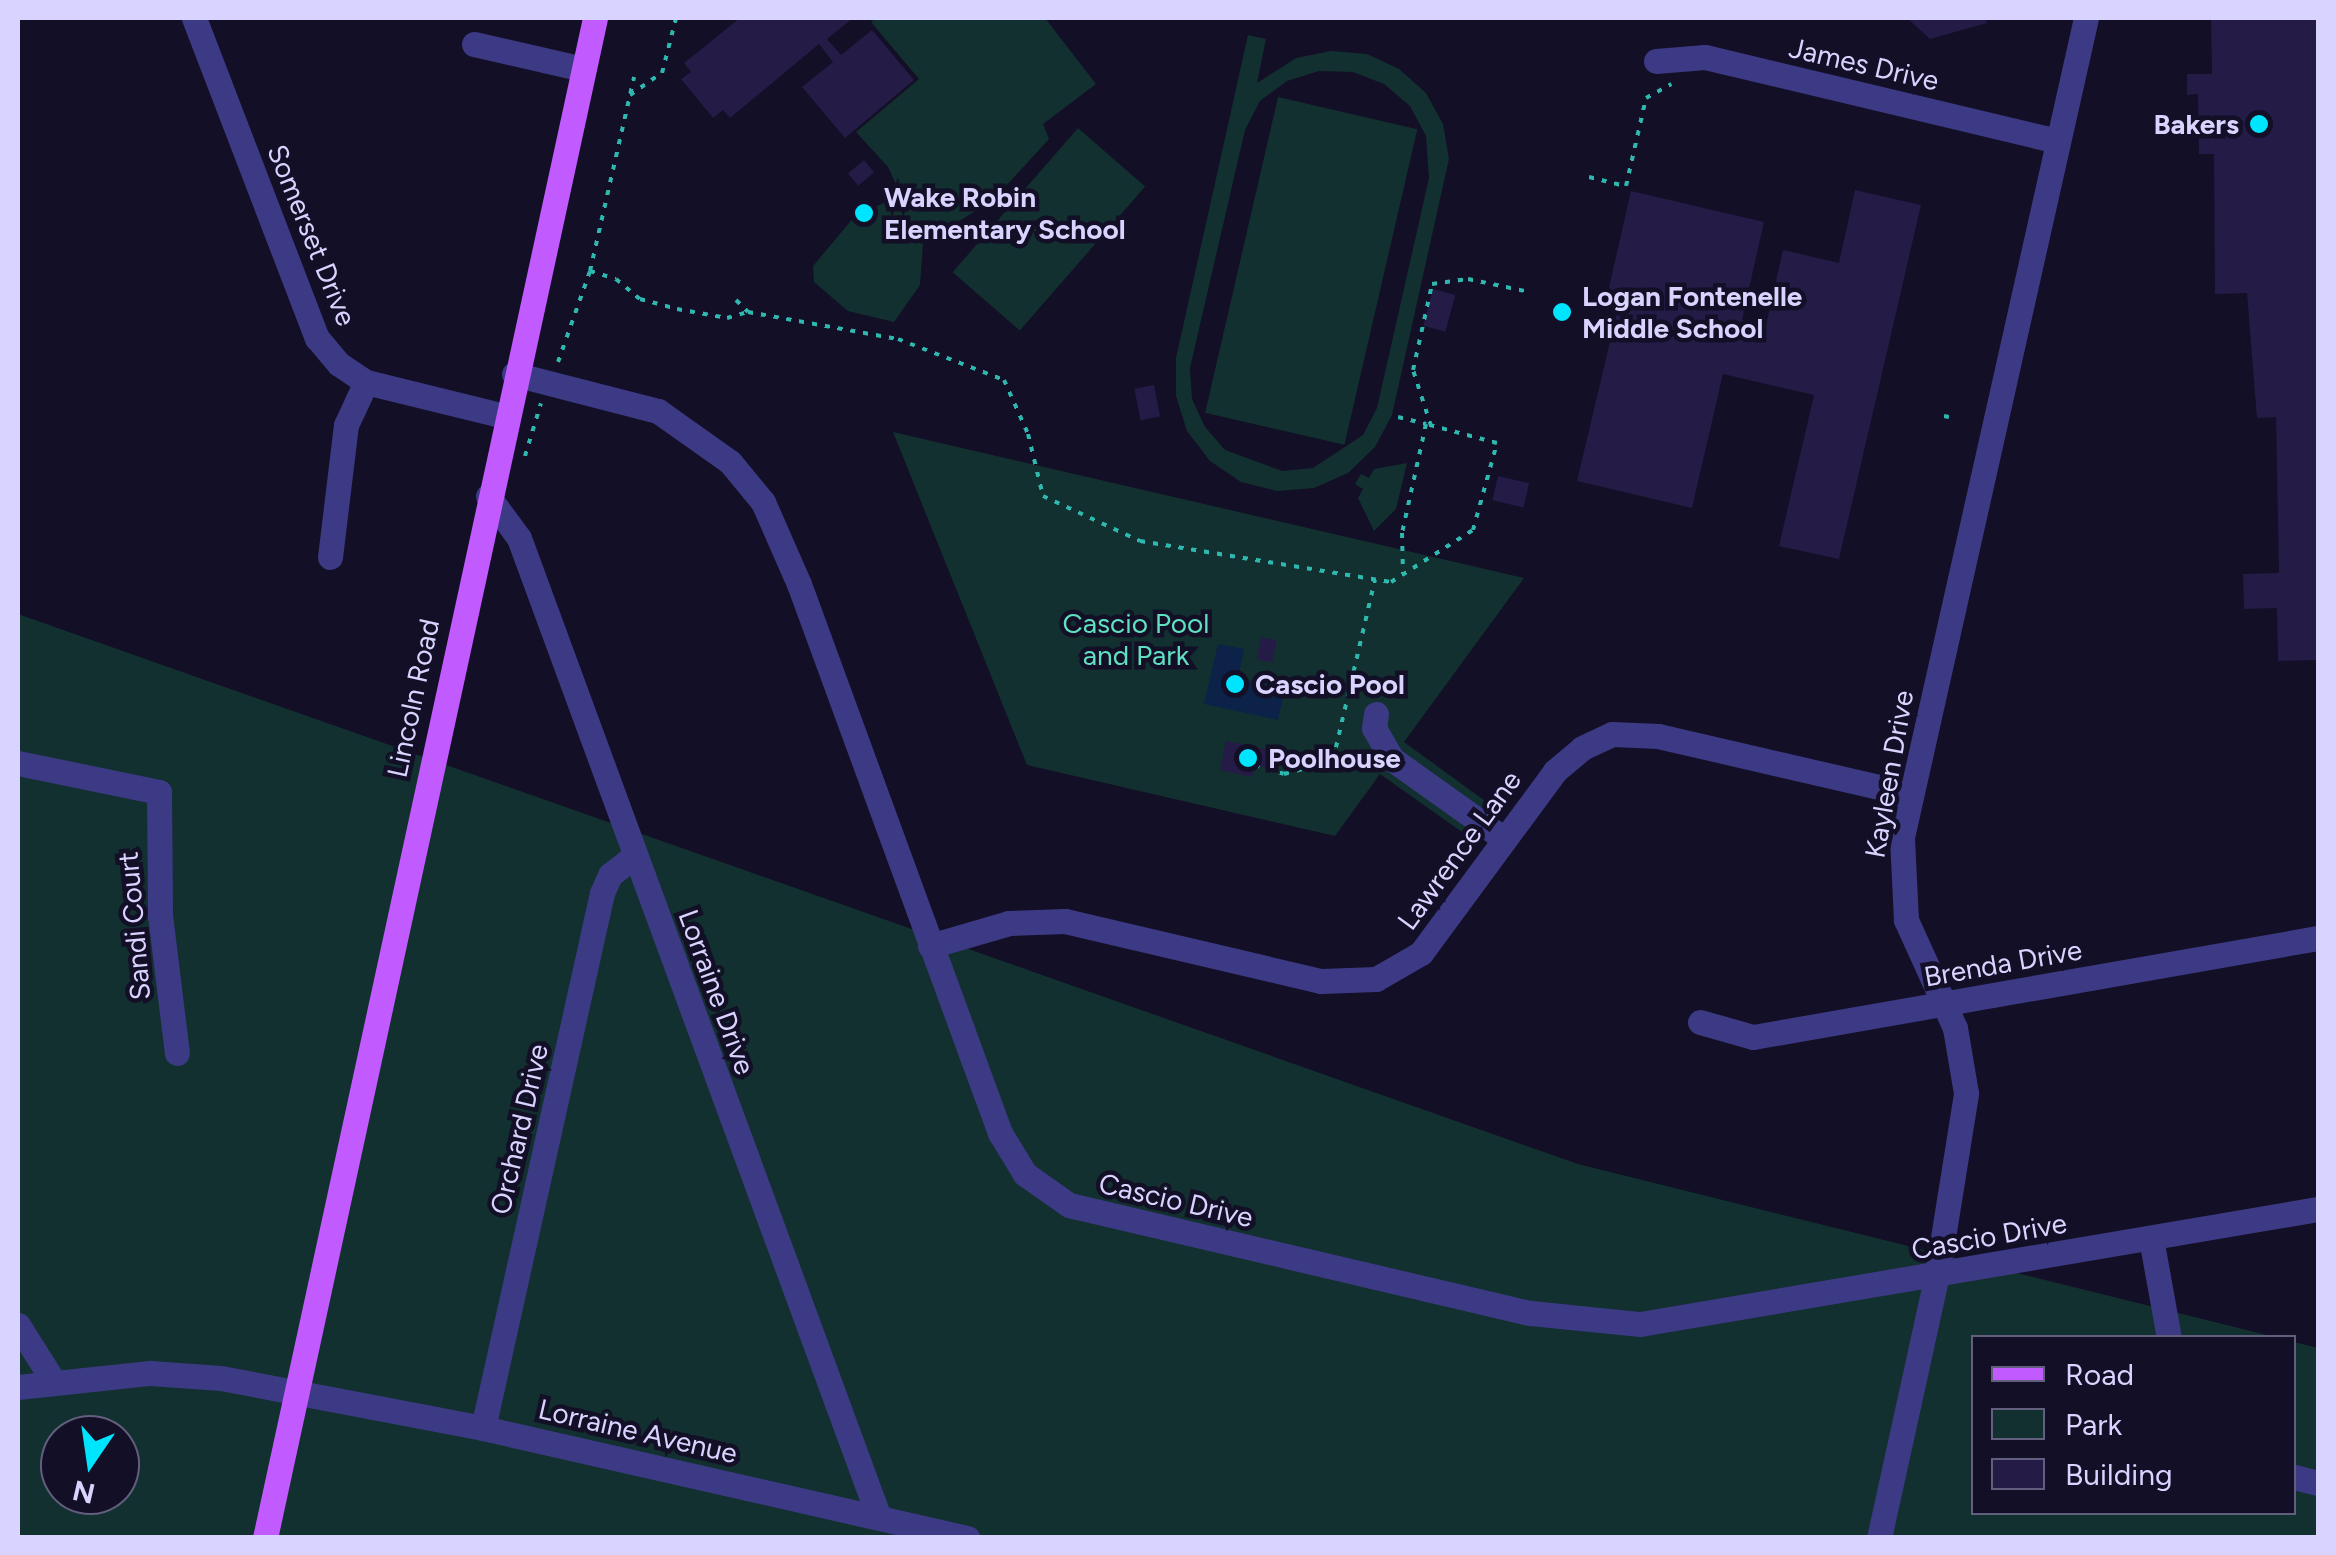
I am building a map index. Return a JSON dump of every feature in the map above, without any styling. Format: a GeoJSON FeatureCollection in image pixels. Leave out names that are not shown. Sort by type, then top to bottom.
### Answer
{"type":"FeatureCollection","features":[{"type":"Feature","properties":{"kind":"main road","name":"Lincoln Road"},"geometry":{"type":"LineString","coordinates":[[265,1538],[292,1392],[504,416],[595,18]]}},
{"type":"Feature","properties":{"kind":"street","name":"Somerset Drive"},"geometry":{"type":"LineString","coordinates":[[194,18],[317,338],[339,364],[366,382],[504,416]]}},
{"type":"Feature","properties":{"kind":"street","name":"Kayleen Drive"},"geometry":{"type":"LineString","coordinates":[[1880,1538],[1937,1276],[1966,1093],[1960,1047],[1912,939],[1901,893],[1910,794],[2086,18]]}},
{"type":"Feature","properties":{"kind":"street"},"geometry":{"type":"LineString","coordinates":[[474,44],[583,69]]}},
{"type":"Feature","properties":{"kind":"street","name":"James Drive"},"geometry":{"type":"LineString","coordinates":[[1656,60],[1705,57],[2057,142]]}},
{"type":"Feature","properties":{"kind":"street","name":"Cascio Drive"},"geometry":{"type":"LineString","coordinates":[[514,374],[658,411],[730,462],[763,502],[799,584],[1000,1133],[1024,1174],[1068,1206],[1532,1313],[1606,1324],[1681,1321],[2318,1208]]}},
{"type":"Feature","properties":{"kind":"street"},"geometry":{"type":"LineString","coordinates":[[330,557],[346,425],[366,382]]}},
{"type":"Feature","properties":{"kind":"street","name":"Lorraine Drive"},"geometry":{"type":"LineString","coordinates":[[488,496],[519,538],[878,1516]]}},
{"type":"Feature","properties":{"kind":"street"},"geometry":{"type":"LineString","coordinates":[[1376,714],[1374,728],[1392,759],[1504,839]]}},
{"type":"Feature","properties":{"kind":"street","name":"Lawrence Lane"},"geometry":{"type":"LineString","coordinates":[[930,946],[1009,923],[1065,921],[1321,981],[1360,983],[1421,954],[1568,759],[1612,734],[1658,736],[1910,794]]}},
{"type":"Feature","properties":{"kind":"street","name":"Sandi Court"},"geometry":{"type":"LineString","coordinates":[[18,763],[158,792],[160,915],[177,1054]]}},
{"type":"Feature","properties":{"kind":"street","name":"Orchard Drive"},"geometry":{"type":"LineString","coordinates":[[483,1428],[602,893],[610,875],[634,856]]}},
{"type":"Feature","properties":{"kind":"street","name":"Brenda Drive"},"geometry":{"type":"LineString","coordinates":[[1700,1022],[1753,1036],[2318,938]]}},
{"type":"Feature","properties":{"kind":"street"},"geometry":{"type":"LineString","coordinates":[[2151,1238],[2168,1335]]}},
{"type":"Feature","properties":{"kind":"street"},"geometry":{"type":"LineString","coordinates":[[18,1325],[52,1379]]}},
{"type":"Feature","properties":{"kind":"street","name":"Lorraine Avenue"},"geometry":{"type":"LineString","coordinates":[[18,1387],[52,1379],[198,1375],[483,1428],[968,1538]]}},
{"type":"Feature","properties":{"kind":"path"},"geometry":{"type":"LineString","coordinates":[[630,94],[662,73],[676,18]]}},
{"type":"Feature","properties":{"kind":"path"},"geometry":{"type":"LineString","coordinates":[[520,472],[590,272],[634,78]]}},
{"type":"Feature","properties":{"kind":"path"},"geometry":{"type":"LineString","coordinates":[[1589,176],[1626,186],[1646,98],[1673,82]]}},
{"type":"Feature","properties":{"kind":"path"},"geometry":{"type":"LineString","coordinates":[[590,272],[616,279],[640,299],[677,309],[727,318],[748,312],[898,339],[1004,380],[1028,434],[1043,496],[1140,541],[1390,582],[1473,530],[1497,443],[1398,417]]}},
{"type":"Feature","properties":{"kind":"path"},"geometry":{"type":"LineString","coordinates":[[1402,574],[1402,532],[1429,425],[1413,370],[1432,284],[1468,279],[1528,292]]}},
{"type":"Feature","properties":{"kind":"path"},"geometry":{"type":"LineString","coordinates":[[736,300],[748,312]]}},
{"type":"Feature","properties":{"kind":"path"},"geometry":{"type":"LineString","coordinates":[[1333,760],[1376,579]]}},
{"type":"Feature","properties":{"kind":"path"},"geometry":{"type":"LineString","coordinates":[[1255,765],[1284,774],[1333,760],[1392,759]]}},
{"type":"Feature","properties":{"kind":"green space"},"geometry":{"type":"Polygon","coordinates":[[[877,18],[1045,18],[1096,84],[1043,124],[1049,139],[993,200],[923,244],[920,285],[894,322],[848,311],[814,282],[813,266],[855,216],[901,195],[888,167],[856,132],[919,79],[871,22],[877,18]]]}},
{"type":"Feature","properties":{"kind":"green space"},"geometry":{"type":"Polygon","coordinates":[[[1248,35],[1266,39],[1257,83],[1296,58],[1331,51],[1367,54],[1399,69],[1426,93],[1443,124],[1449,159],[1392,415],[1375,447],[1348,473],[1314,488],[1277,491],[1241,482],[1210,461],[1187,431],[1176,396],[1176,358],[1248,35]],[[1319,71],[1287,81],[1260,101],[1245,130],[1190,368],[1192,399],[1205,427],[1225,450],[1282,471],[1313,468],[1363,435],[1377,408],[1429,178],[1426,136],[1410,106],[1384,84],[1353,72],[1319,71]]]}},
{"type":"Feature","properties":{"kind":"green space"},"geometry":{"type":"Polygon","coordinates":[[[1278,97],[1417,129],[1344,445],[1205,413],[1278,97]]]}},
{"type":"Feature","properties":{"kind":"green space"},"geometry":{"type":"Polygon","coordinates":[[[1078,128],[1145,186],[1020,331],[953,272],[1078,128]]]}},
{"type":"Feature","properties":{"kind":"green space","name":"Cascio Pool and Park"},"geometry":{"type":"Polygon","coordinates":[[[893,432],[1524,578],[1404,742],[1503,814],[1479,844],[1380,774],[1335,836],[1027,765],[893,432]]]}},
{"type":"Feature","properties":{"kind":"green space"},"geometry":{"type":"Polygon","coordinates":[[[1407,463],[1396,509],[1374,531],[1358,498],[1363,489],[1355,484],[1361,474],[1369,478],[1374,469],[1407,463]]]}},
{"type":"Feature","properties":{"kind":"green space"},"geometry":{"type":"Polygon","coordinates":[[[18,614],[1578,1164],[2267,1335],[1971,1335],[1971,1515],[2296,1515],[2296,1342],[2318,1348],[2318,1537],[18,1537],[18,614]]]}},
{"type":"Feature","properties":{"kind":"water","name":"Cascio Pool"},"geometry":{"type":"Polygon","coordinates":[[[1218,644],[1244,649],[1238,678],[1285,689],[1278,720],[1204,704],[1218,644]]]}},
{"type":"Feature","properties":{"kind":"building"},"geometry":{"type":"Polygon","coordinates":[[[740,18],[853,18],[827,39],[841,55],[872,30],[914,80],[845,138],[802,87],[833,62],[819,44],[730,118],[723,110],[713,118],[681,79],[691,72],[684,63],[740,18]]]}},
{"type":"Feature","properties":{"kind":"building"},"geometry":{"type":"Polygon","coordinates":[[[1907,18],[1985,18],[1987,23],[1930,39],[1907,18]]]}},
{"type":"Feature","properties":{"kind":"building"},"geometry":{"type":"Polygon","coordinates":[[[2211,18],[2318,18],[2318,660],[2278,661],[2277,608],[2244,609],[2243,574],[2279,573],[2276,417],[2257,418],[2247,293],[2215,294],[2214,154],[2199,154],[2198,94],[2187,95],[2187,74],[2212,74],[2211,18]]]}},
{"type":"Feature","properties":{"kind":"building"},"geometry":{"type":"Polygon","coordinates":[[[864,160],[874,172],[858,186],[848,173],[864,160]]]}},
{"type":"Feature","properties":{"kind":"building","name":"Logan Fontenelle Middle School"},"geometry":{"type":"Polygon","coordinates":[[[1855,190],[1921,205],[1839,559],[1779,546],[1814,395],[1723,374],[1692,508],[1577,481],[1618,308],[1605,305],[1631,191],[1764,222],[1742,320],[1766,325],[1783,250],[1839,263],[1855,190]]]}},
{"type":"Feature","properties":{"kind":"building"},"geometry":{"type":"Polygon","coordinates":[[[1433,289],[1455,295],[1445,332],[1423,326],[1433,289]]]}},
{"type":"Feature","properties":{"kind":"building"},"geometry":{"type":"Polygon","coordinates":[[[1154,385],[1160,416],[1140,420],[1134,389],[1154,385]]]}},
{"type":"Feature","properties":{"kind":"building"},"geometry":{"type":"Polygon","coordinates":[[[1498,476],[1529,483],[1524,508],[1492,500],[1498,476]]]}},
{"type":"Feature","properties":{"kind":"building"},"geometry":{"type":"Polygon","coordinates":[[[1261,637],[1277,640],[1272,663],[1257,660],[1261,637]]]}},
{"type":"Feature","properties":{"kind":"building","name":"Poolhouse"},"geometry":{"type":"Polygon","coordinates":[[[1226,741],[1275,751],[1271,769],[1255,765],[1252,777],[1220,770],[1226,741]]]}},
{"type":"Feature","properties":{"kind":"place","name":"Bakers"},"geometry":{"type":"Point","coordinates":[2259,124]}},
{"type":"Feature","properties":{"kind":"place","name":"Wake Robin Elementary School"},"geometry":{"type":"Point","coordinates":[864,213]}},
{"type":"Feature","properties":{"kind":"place","name":"Logan Fontenelle Middle School"},"geometry":{"type":"Point","coordinates":[1562,312]}},
{"type":"Feature","properties":{"kind":"place","name":"Cascio Pool"},"geometry":{"type":"Point","coordinates":[1235,684]}},
{"type":"Feature","properties":{"kind":"place","name":"Poolhouse"},"geometry":{"type":"Point","coordinates":[1248,758]}}]}
